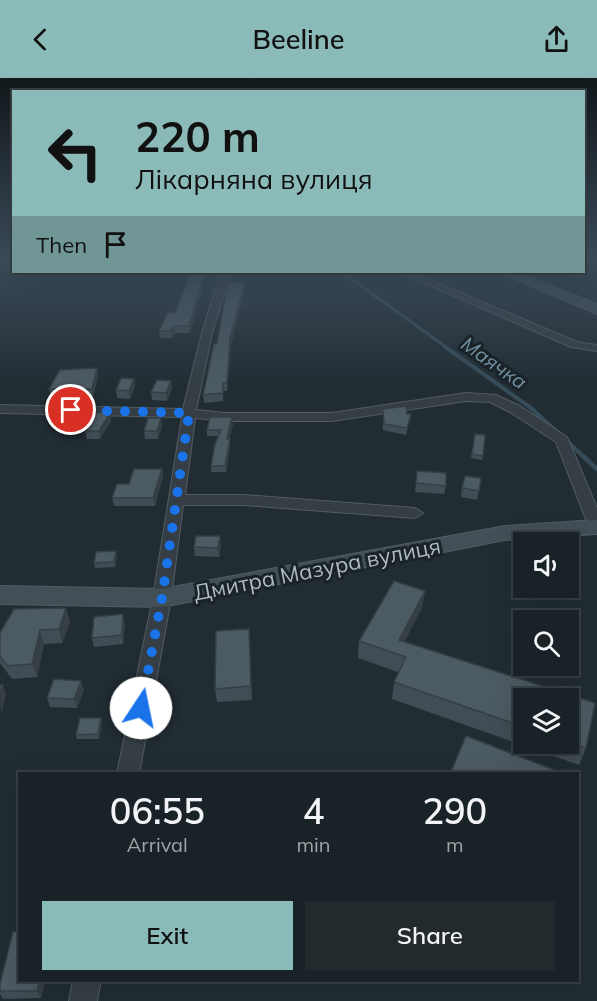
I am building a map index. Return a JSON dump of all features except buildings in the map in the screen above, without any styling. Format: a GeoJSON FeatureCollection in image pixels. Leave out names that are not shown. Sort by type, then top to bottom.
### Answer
{"type":"FeatureCollection","features":[{"type":"Feature","properties":{"kind":"street"},"geometry":{"type":"LineString","coordinates":[[128,772],[162,598],[189,413],[217,301]]}},
{"type":"Feature","properties":{"kind":"street"},"geometry":{"type":"LineString","coordinates":[[472,301],[575,345],[597,348]]}},
{"type":"Feature","properties":{"kind":"street"},"geometry":{"type":"LineString","coordinates":[[578,301],[597,309]]}},
{"type":"Feature","properties":{"kind":"street"},"geometry":{"type":"LineString","coordinates":[[0,409],[189,413],[224,417],[332,417],[466,397],[492,398],[515,408],[562,441],[597,527]]}},
{"type":"Feature","properties":{"kind":"street"},"geometry":{"type":"LineString","coordinates":[[178,500],[243,500],[415,513]]}},
{"type":"Feature","properties":{"kind":"street","name":"Дмитра Мазура вулиця"},"geometry":{"type":"LineString","coordinates":[[0,595],[162,598],[505,533],[597,527]]}},
{"type":"Feature","properties":{"kind":"street"},"geometry":{"type":"LineString","coordinates":[[83,1001],[87,982]]}},
{"type":"Feature","properties":{"kind":"waterway","name":"Маячка"},"geometry":{"type":"LineString","coordinates":[[382,301],[446,347]]}},
{"type":"Feature","properties":{"kind":"waterway","name":"Маячка"},"geometry":{"type":"LineString","coordinates":[[444,346],[531,408],[555,430]]}},
{"type":"Feature","properties":{"kind":"waterway","name":"Маячка"},"geometry":{"type":"LineString","coordinates":[[565,439],[586,459]]}},
{"type":"Feature","properties":{"kind":"waterway","name":"Маячка"},"geometry":{"type":"LineString","coordinates":[[584,457],[597,469]]}},
{"type":"Feature","properties":{"kind":"route"},"geometry":{"type":"LineString","coordinates":[[71,410],[189,413],[178,500],[141,708]]}}]}
